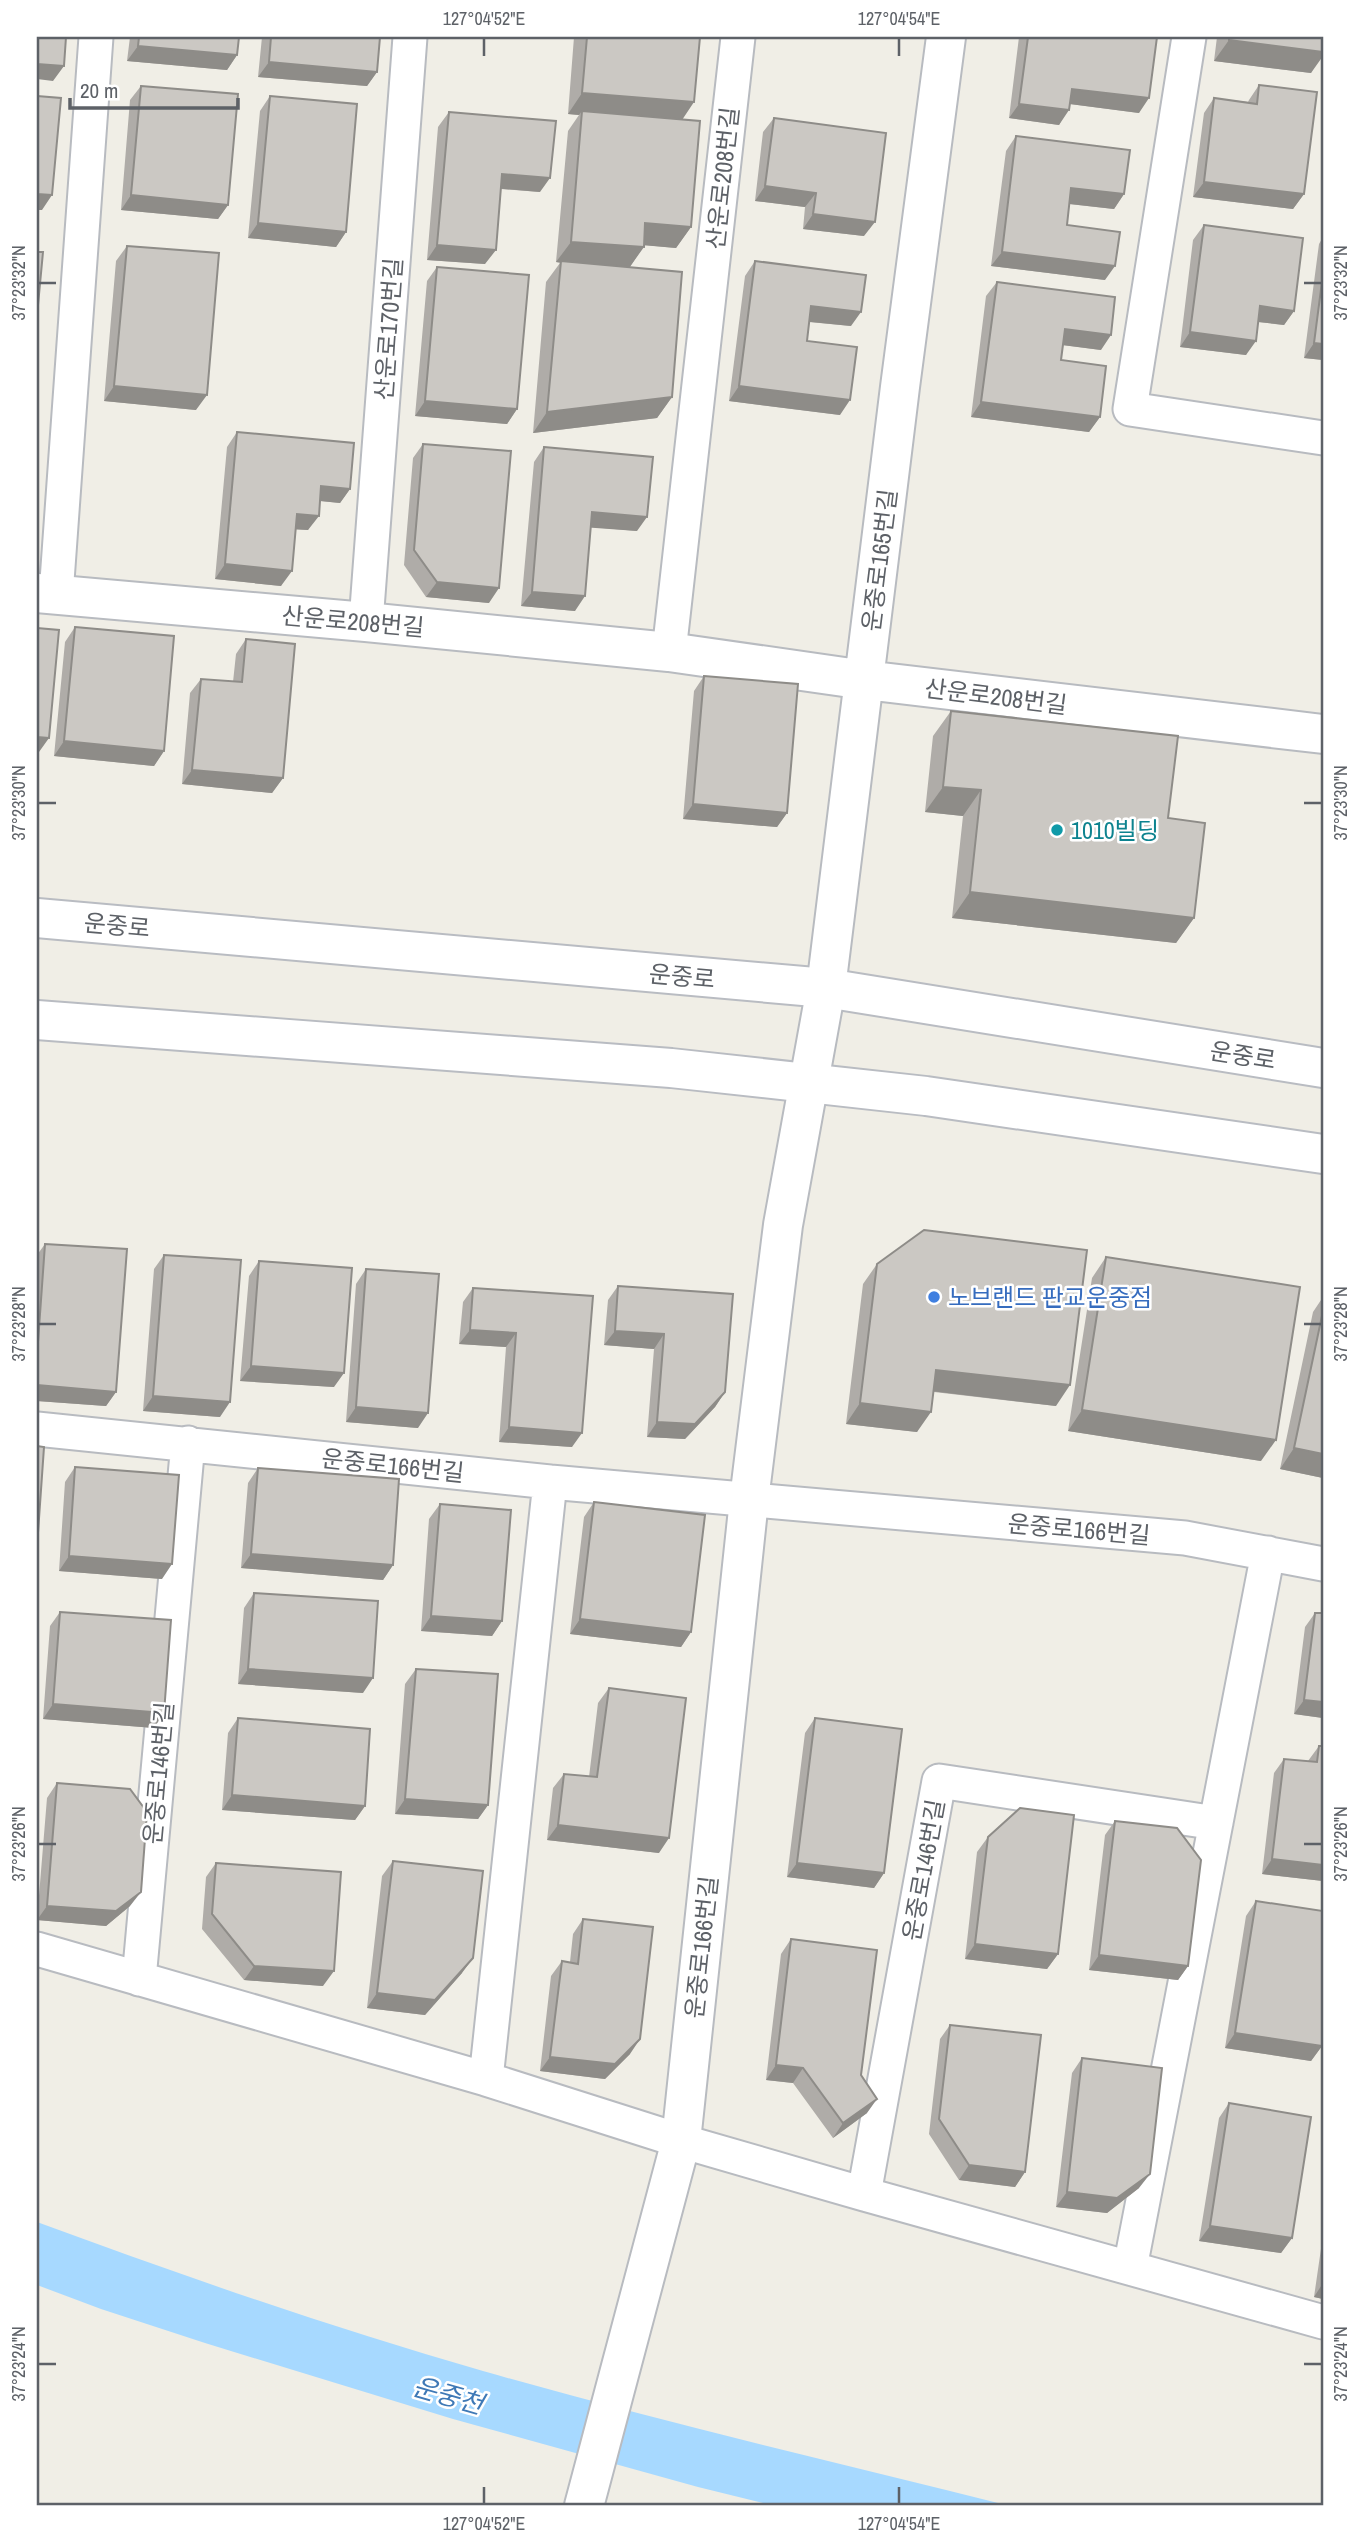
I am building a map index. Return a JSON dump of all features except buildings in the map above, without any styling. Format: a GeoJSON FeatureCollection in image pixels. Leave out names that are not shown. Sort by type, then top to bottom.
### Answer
{"type":"FeatureCollection","features":[{"type":"Feature","properties":{"kind":"street","name":"운중로165번길"},"geometry":{"type":"LineString","coordinates":[[811,1083],[826,988],[946,37]]}},
{"type":"Feature","properties":{"kind":"street","name":"산운로208번길"},"geometry":{"type":"LineString","coordinates":[[47,594],[668,652],[865,680],[1323,734]]}},
{"type":"Feature","properties":{"kind":"street","name":"운중로"},"geometry":{"type":"LineString","coordinates":[[37,918],[826,988],[1323,1068]]}},
{"type":"Feature","properties":{"kind":"street"},"geometry":{"type":"LineString","coordinates":[[37,1020],[671,1068],[926,1096],[1323,1154]]}},
{"type":"Feature","properties":{"kind":"street","name":"운중로166번길"},"geometry":{"type":"LineString","coordinates":[[584,2506],[681,2141],[748,1500],[783,1224],[811,1083]]}},
{"type":"Feature","properties":{"kind":"lane"},"geometry":{"type":"LineString","coordinates":[[47,594],[96,37]]}},
{"type":"Feature","properties":{"kind":"lane","name":"산운로170번길"},"geometry":{"type":"LineString","coordinates":[[366,622],[410,37]]}},
{"type":"Feature","properties":{"kind":"lane","name":"산운로208번길"},"geometry":{"type":"LineString","coordinates":[[668,652],[738,37]]}},
{"type":"Feature","properties":{"kind":"lane"},"geometry":{"type":"LineString","coordinates":[[1189,37],[1130,409],[1323,438]]}},
{"type":"Feature","properties":{"kind":"lane","name":"운중로166번길"},"geometry":{"type":"LineString","coordinates":[[37,1429],[550,1482],[1185,1538],[1323,1564]]}},
{"type":"Feature","properties":{"kind":"lane","name":"운중로146번길"},"geometry":{"type":"LineString","coordinates":[[139,1979],[188,1443]]}},
{"type":"Feature","properties":{"kind":"lane"},"geometry":{"type":"LineString","coordinates":[[486,2079],[550,1482]]}},
{"type":"Feature","properties":{"kind":"lane"},"geometry":{"type":"LineString","coordinates":[[1130,2268],[1268,1553]]}},
{"type":"Feature","properties":{"kind":"lane","name":"운중로146번길"},"geometry":{"type":"LineString","coordinates":[[864,2194],[939,1781],[1216,1823]]}},
{"type":"Feature","properties":{"kind":"lane"},"geometry":{"type":"LineString","coordinates":[[37,1949],[486,2079],[681,2141],[1323,2322]]}},
{"type":"Feature","properties":{"kind":"water","name":"운중천"},"geometry":{"type":"Polygon","coordinates":[[[37,2222],[258,2301],[483,2371],[680,2424],[1010,2506],[775,2506],[453,2419],[205,2343],[37,2285],[37,2222]]]}},
{"type":"Feature","properties":{"kind":"place","name":"1010빌딩"},"geometry":{"type":"Point","coordinates":[1057,830]}},
{"type":"Feature","properties":{"kind":"place","name":"노브랜드 판교운중점"},"geometry":{"type":"Point","coordinates":[934,1297]}}]}
